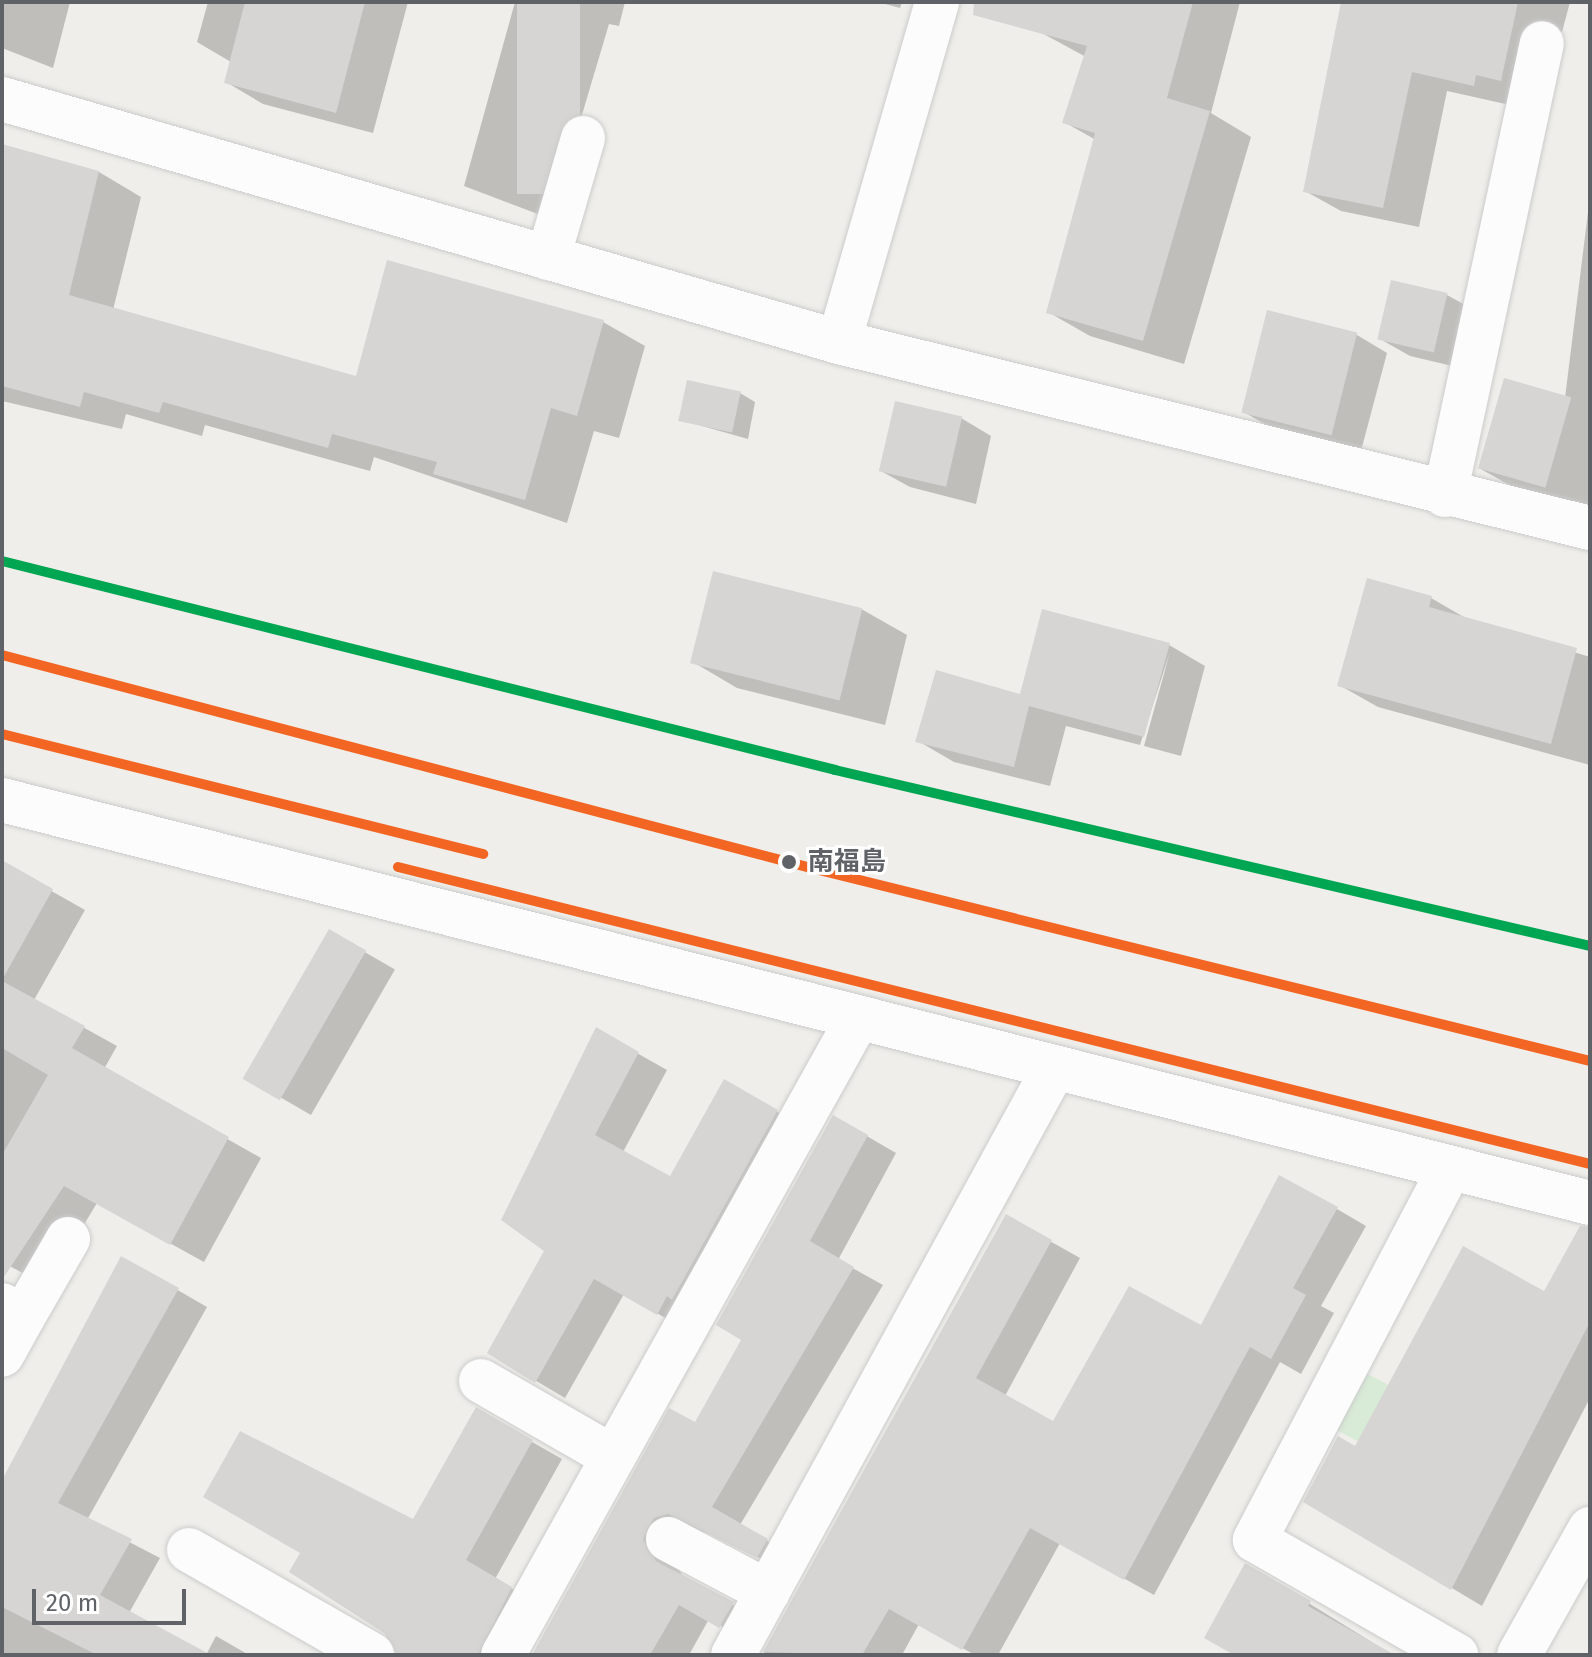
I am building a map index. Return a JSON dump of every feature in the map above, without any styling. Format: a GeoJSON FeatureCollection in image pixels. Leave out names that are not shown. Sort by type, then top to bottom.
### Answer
{"type":"FeatureCollection","features":[{"type":"Feature","properties":{"kind":"street"},"geometry":{"type":"LineString","coordinates":[[839,342],[937,2]]}},
{"type":"Feature","properties":{"kind":"street"},"geometry":{"type":"LineString","coordinates":[[1445,495],[1542,43]]}},
{"type":"Feature","properties":{"kind":"street"},"geometry":{"type":"LineString","coordinates":[[2,99],[839,342],[1445,495],[1590,528]]}},
{"type":"Feature","properties":{"kind":"street"},"geometry":{"type":"LineString","coordinates":[[548,258],[583,138]]}},
{"type":"Feature","properties":{"kind":"street"},"geometry":{"type":"LineString","coordinates":[[2,800],[1053,1070],[1590,1203]]}},
{"type":"Feature","properties":{"kind":"street"},"geometry":{"type":"LineString","coordinates":[[503,1655],[858,1018]]}},
{"type":"Feature","properties":{"kind":"street"},"geometry":{"type":"LineString","coordinates":[[733,1655],[1053,1070]]}},
{"type":"Feature","properties":{"kind":"street"},"geometry":{"type":"LineString","coordinates":[[1450,1168],[1255,1540],[1456,1655]]}},
{"type":"Feature","properties":{"kind":"street"},"geometry":{"type":"LineString","coordinates":[[2,1355],[13,1311],[68,1239]]}},
{"type":"Feature","properties":{"kind":"street"},"geometry":{"type":"LineString","coordinates":[[481,1381],[613,1457]]}},
{"type":"Feature","properties":{"kind":"street"},"geometry":{"type":"LineString","coordinates":[[1519,1655],[1590,1529]]}},
{"type":"Feature","properties":{"kind":"street"},"geometry":{"type":"LineString","coordinates":[[668,1539],[768,1592]]}},
{"type":"Feature","properties":{"kind":"street"},"geometry":{"type":"LineString","coordinates":[[189,1550],[372,1655]]}},
{"type":"Feature","properties":{"kind":"green space"},"geometry":{"type":"Polygon","coordinates":[[[1362,1371],[1455,1420],[1425,1477],[1332,1428],[1362,1371]]]}},
{"type":"Feature","properties":{"kind":"building"},"geometry":{"type":"Polygon","coordinates":[[[245,2],[365,2],[336,113],[224,83],[245,2]]]}},
{"type":"Feature","properties":{"kind":"building"},"geometry":{"type":"Polygon","coordinates":[[[517,2],[580,2],[580,194],[517,194],[517,2]]]}},
{"type":"Feature","properties":{"kind":"building"},"geometry":{"type":"Polygon","coordinates":[[[974,2],[1193,2],[1167,98],[1210,111],[1143,341],[1046,313],[1095,133],[1062,123],[1087,46],[973,15],[974,2]]]}},
{"type":"Feature","properties":{"kind":"building"},"geometry":{"type":"Polygon","coordinates":[[[1341,2],[1518,2],[1501,81],[1476,75],[1474,86],[1412,72],[1383,208],[1303,192],[1341,2]]]}},
{"type":"Feature","properties":{"kind":"building"},"geometry":{"type":"Polygon","coordinates":[[[2,144],[99,171],[69,295],[356,376],[387,260],[604,320],[577,416],[551,408],[525,500],[433,474],[437,462],[332,434],[328,448],[163,402],[159,413],[84,392],[80,407],[2,386],[2,144]]]}},
{"type":"Feature","properties":{"kind":"building"},"geometry":{"type":"Polygon","coordinates":[[[1391,280],[1448,293],[1434,352],[1377,339],[1391,280]]]}},
{"type":"Feature","properties":{"kind":"building"},"geometry":{"type":"Polygon","coordinates":[[[1267,310],[1357,332],[1332,435],[1241,413],[1267,310]]]}},
{"type":"Feature","properties":{"kind":"building"},"geometry":{"type":"Polygon","coordinates":[[[1504,378],[1571,397],[1545,488],[1478,468],[1504,378]]]}},
{"type":"Feature","properties":{"kind":"building"},"geometry":{"type":"Polygon","coordinates":[[[687,380],[741,391],[732,433],[678,421],[687,380]]]}},
{"type":"Feature","properties":{"kind":"building"},"geometry":{"type":"Polygon","coordinates":[[[895,401],[962,417],[946,487],[879,471],[895,401]]]}},
{"type":"Feature","properties":{"kind":"building"},"geometry":{"type":"Polygon","coordinates":[[[713,571],[862,608],[839,700],[690,663],[713,571]]]}},
{"type":"Feature","properties":{"kind":"building"},"geometry":{"type":"Polygon","coordinates":[[[1367,578],[1432,596],[1429,607],[1577,648],[1551,744],[1337,686],[1367,578]]]}},
{"type":"Feature","properties":{"kind":"building"},"geometry":{"type":"Polygon","coordinates":[[[1042,609],[1170,643],[1144,737],[1029,706],[1014,767],[915,742],[936,670],[1020,694],[1042,609]]]}},
{"type":"Feature","properties":{"kind":"building"},"geometry":{"type":"Polygon","coordinates":[[[2,860],[53,889],[2,980],[2,860]]]}},
{"type":"Feature","properties":{"kind":"building"},"geometry":{"type":"Polygon","coordinates":[[[329,929],[366,950],[280,1100],[243,1079],[329,929]]]}},
{"type":"Feature","properties":{"kind":"building"},"geometry":{"type":"Polygon","coordinates":[[[2,981],[85,1026],[72,1048],[229,1137],[170,1245],[64,1186],[2,1280],[2,1155],[48,1075],[2,1048],[2,981]]]}},
{"type":"Feature","properties":{"kind":"building"},"geometry":{"type":"Polygon","coordinates":[[[596,1027],[639,1052],[595,1135],[670,1176],[724,1079],[778,1110],[672,1300],[667,1296],[657,1315],[594,1279],[535,1383],[487,1353],[544,1251],[501,1220],[596,1027]]]}},
{"type":"Feature","properties":{"kind":"building"},"geometry":{"type":"Polygon","coordinates":[[[833,1115],[868,1135],[810,1241],[854,1267],[712,1507],[768,1539],[757,1558],[668,1514],[654,1518],[643,1539],[656,1561],[734,1602],[719,1628],[679,1605],[650,1655],[532,1655],[669,1408],[695,1422],[741,1340],[716,1325],[833,1115]]]}},
{"type":"Feature","properties":{"kind":"building"},"geometry":{"type":"Polygon","coordinates":[[[1279,1175],[1338,1207],[1293,1288],[1306,1295],[1271,1359],[1250,1347],[1124,1580],[1030,1528],[962,1650],[889,1609],[862,1655],[763,1652],[1006,1214],[1052,1240],[976,1378],[1053,1421],[1129,1286],[1201,1325],[1279,1175]]]}},
{"type":"Feature","properties":{"kind":"building"},"geometry":{"type":"Polygon","coordinates":[[[1580,1226],[1590,1227],[1590,1322],[1451,1590],[1303,1502],[1338,1436],[1355,1446],[1463,1246],[1544,1291],[1580,1226]]]}},
{"type":"Feature","properties":{"kind":"building"},"geometry":{"type":"Polygon","coordinates":[[[121,1256],[179,1288],[58,1503],[132,1539],[100,1595],[211,1655],[97,1655],[2,1607],[2,1480],[121,1256]]]}},
{"type":"Feature","properties":{"kind":"building"},"geometry":{"type":"Polygon","coordinates":[[[476,1407],[533,1440],[466,1560],[512,1587],[478,1655],[397,1655],[384,1633],[289,1572],[300,1553],[203,1497],[240,1431],[413,1519],[476,1407]]]}},
{"type":"Feature","properties":{"kind":"building"},"geometry":{"type":"Polygon","coordinates":[[[1245,1563],[1311,1601],[1308,1606],[1395,1655],[1234,1655],[1204,1638],[1245,1563]]]}},
{"type":"Feature","properties":{"kind":"transit line"},"geometry":{"type":"LineString","coordinates":[[2,561],[835,770],[1590,946]]}},
{"type":"Feature","properties":{"kind":"transit line"},"geometry":{"type":"LineString","coordinates":[[2,655],[815,869],[1590,1061]]}},
{"type":"Feature","properties":{"kind":"transit line"},"geometry":{"type":"LineString","coordinates":[[2,734],[483,854]]}},
{"type":"Feature","properties":{"kind":"transit line"},"geometry":{"type":"LineString","coordinates":[[398,867],[1590,1164]]}},
{"type":"Feature","properties":{"kind":"place","name":"南福島"},"geometry":{"type":"Point","coordinates":[789,862]}}]}
